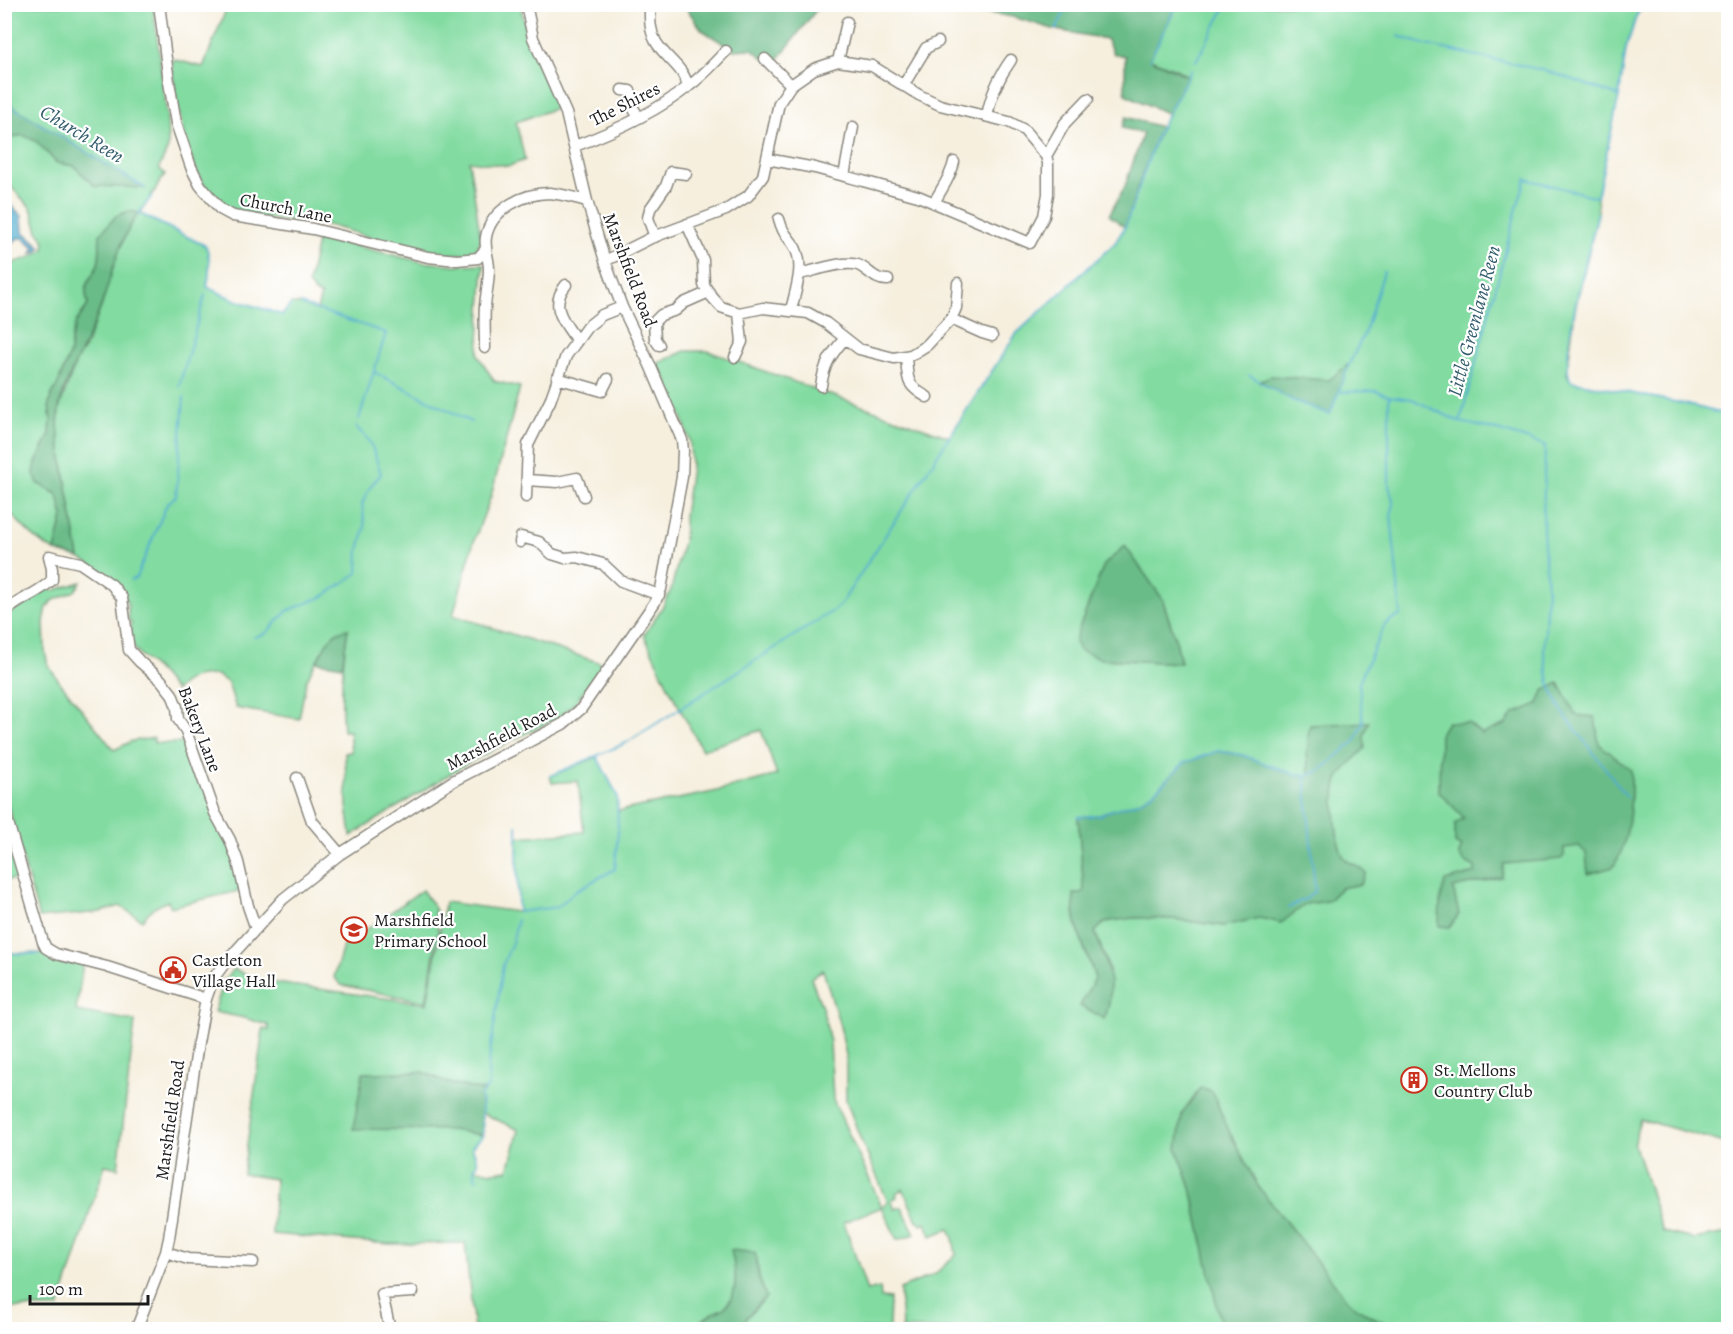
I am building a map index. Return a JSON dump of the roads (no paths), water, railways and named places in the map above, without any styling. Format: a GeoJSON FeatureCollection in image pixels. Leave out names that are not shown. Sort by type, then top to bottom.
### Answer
{"type":"FeatureCollection","features":[{"type":"Feature","properties":{"kind":"street","name":"Church Lane"},"geometry":{"type":"LineString","coordinates":[[159,4],[176,123],[191,167],[200,185],[220,208],[233,216],[313,229],[428,258],[457,260],[478,258],[485,250]]}},
{"type":"Feature","properties":{"kind":"street","name":"Marshfield Road"},"geometry":{"type":"LineString","coordinates":[[136,1329],[166,1252],[206,999],[213,979],[234,952],[283,899],[339,854],[453,781],[568,720],[581,710],[659,595],[664,580],[680,488],[683,451],[677,426],[622,307],[604,261],[566,113],[533,38],[526,4]]}},
{"type":"Feature","properties":{"kind":"street","name":"The Shires"},"geometry":{"type":"LineString","coordinates":[[650,4],[651,30],[656,42],[686,75],[688,87]]}},
{"type":"Feature","properties":{"kind":"street"},"geometry":{"type":"LineString","coordinates":[[838,61],[847,22]]}},
{"type":"Feature","properties":{"kind":"street"},"geometry":{"type":"LineString","coordinates":[[903,86],[926,48],[938,42]]}},
{"type":"Feature","properties":{"kind":"street","name":"The Shires"},"geometry":{"type":"LineString","coordinates":[[575,146],[639,118],[688,87],[726,51]]}},
{"type":"Feature","properties":{"kind":"street"},"geometry":{"type":"LineString","coordinates":[[765,59],[791,86]]}},
{"type":"Feature","properties":{"kind":"street"},"geometry":{"type":"LineString","coordinates":[[987,116],[990,97],[998,78],[1011,60]]}},
{"type":"Feature","properties":{"kind":"street"},"geometry":{"type":"LineString","coordinates":[[604,261],[655,237],[726,210],[747,196],[763,176],[779,103],[791,86],[814,69],[838,61],[872,66],[903,86],[940,105],[1009,122],[1024,130],[1046,156],[1048,194],[1044,216],[1030,243],[918,196],[844,176],[767,159]]}},
{"type":"Feature","properties":{"kind":"street"},"geometry":{"type":"LineString","coordinates":[[622,90],[630,91],[632,94],[628,103],[639,118]]}},
{"type":"Feature","properties":{"kind":"street"},"geometry":{"type":"LineString","coordinates":[[1046,156],[1065,123],[1088,99]]}},
{"type":"Feature","properties":{"kind":"street"},"geometry":{"type":"LineString","coordinates":[[844,176],[853,127]]}},
{"type":"Feature","properties":{"kind":"street"},"geometry":{"type":"LineString","coordinates":[[934,203],[942,186],[952,173],[954,162]]}},
{"type":"Feature","properties":{"kind":"street"},"geometry":{"type":"LineString","coordinates":[[655,237],[648,218],[650,209],[666,186],[671,172],[686,174]]}},
{"type":"Feature","properties":{"kind":"street"},"geometry":{"type":"LineString","coordinates":[[485,348],[485,307],[489,266],[485,250],[490,223],[501,210],[518,201],[550,194],[587,201]]}},
{"type":"Feature","properties":{"kind":"street"},"geometry":{"type":"LineString","coordinates":[[779,219],[784,234],[799,256],[800,274],[791,310]]}},
{"type":"Feature","properties":{"kind":"street"},"geometry":{"type":"LineString","coordinates":[[687,224],[702,260],[704,285],[722,307],[739,313],[763,308],[808,313],[826,323],[859,349],[894,358],[911,355],[927,345],[951,319],[956,308],[958,283]]}},
{"type":"Feature","properties":{"kind":"street"},"geometry":{"type":"LineString","coordinates":[[800,274],[844,264],[857,265],[870,280],[888,280]]}},
{"type":"Feature","properties":{"kind":"street"},"geometry":{"type":"LineString","coordinates":[[566,285],[552,302],[577,341]]}},
{"type":"Feature","properties":{"kind":"street"},"geometry":{"type":"LineString","coordinates":[[659,345],[655,339],[654,322],[661,315],[676,310],[684,303],[709,292]]}},
{"type":"Feature","properties":{"kind":"street"},"geometry":{"type":"LineString","coordinates":[[526,497],[528,445],[550,401],[566,356],[587,327],[602,315],[622,307]]}},
{"type":"Feature","properties":{"kind":"street"},"geometry":{"type":"LineString","coordinates":[[735,357],[746,343],[739,313]]}},
{"type":"Feature","properties":{"kind":"street"},"geometry":{"type":"LineString","coordinates":[[951,319],[979,327],[992,336]]}},
{"type":"Feature","properties":{"kind":"street"},"geometry":{"type":"LineString","coordinates":[[821,386],[819,367],[845,338]]}},
{"type":"Feature","properties":{"kind":"street"},"geometry":{"type":"LineString","coordinates":[[906,356],[908,380],[914,390],[927,397]]}},
{"type":"Feature","properties":{"kind":"street"},"geometry":{"type":"LineString","coordinates":[[557,378],[602,391],[608,378]]}},
{"type":"Feature","properties":{"kind":"street"},"geometry":{"type":"LineString","coordinates":[[550,401],[561,406]]}},
{"type":"Feature","properties":{"kind":"street"},"geometry":{"type":"LineString","coordinates":[[527,480],[557,482],[577,478],[584,496]]}},
{"type":"Feature","properties":{"kind":"street"},"geometry":{"type":"LineString","coordinates":[[520,542],[521,537],[539,542],[552,554],[565,558],[577,557],[603,564],[621,581],[659,595]]}},
{"type":"Feature","properties":{"kind":"street","name":"Bakery Lane"},"geometry":{"type":"LineString","coordinates":[[4,613],[52,580],[49,556],[80,562],[112,585],[122,598],[129,650],[161,680],[172,694],[178,719],[186,731],[215,813],[230,840],[238,862],[256,929]]}},
{"type":"Feature","properties":{"kind":"street"},"geometry":{"type":"LineString","coordinates":[[297,778],[307,823],[339,854]]}},
{"type":"Feature","properties":{"kind":"street"},"geometry":{"type":"LineString","coordinates":[[4,809],[46,948],[56,954],[107,967],[206,999]]}},
{"type":"Feature","properties":{"kind":"street"},"geometry":{"type":"LineString","coordinates":[[166,1252],[188,1259],[253,1262]]}},
{"type":"Feature","properties":{"kind":"street"},"geometry":{"type":"LineString","coordinates":[[390,1329],[382,1294],[413,1292]]}},
{"type":"Feature","properties":{"kind":"water"},"geometry":{"type":"Polygon","coordinates":[[[5,199],[22,216],[23,231],[41,247],[36,252],[32,253],[35,248],[23,238],[18,238],[8,247],[5,246],[5,199]]]}},
{"type":"Feature","properties":{"kind":"waterway"},"geometry":{"type":"LineString","coordinates":[[1056,30],[1068,4]]}},
{"type":"Feature","properties":{"kind":"waterway"},"geometry":{"type":"LineString","coordinates":[[1150,59],[1177,4]]}},
{"type":"Feature","properties":{"kind":"waterway"},"geometry":{"type":"LineString","coordinates":[[1196,61],[1227,4]]}},
{"type":"Feature","properties":{"kind":"waterway","name":"Little Greenlane Reen"},"geometry":{"type":"LineString","coordinates":[[1627,797],[1561,710],[1549,683],[1544,653],[1547,589],[1543,530],[1545,445],[1501,431],[1460,422],[1526,179],[1597,197],[1619,96],[1626,49],[1636,17],[1643,4]]}},
{"type":"Feature","properties":{"kind":"waterway"},"geometry":{"type":"LineString","coordinates":[[1398,36],[1426,45],[1547,71],[1619,96]]}},
{"type":"Feature","properties":{"kind":"waterway"},"geometry":{"type":"LineString","coordinates":[[550,776],[626,743],[839,607],[1016,334],[1115,243],[1125,227],[1157,135],[1191,70]]}},
{"type":"Feature","properties":{"kind":"waterway","name":"Church Reen"},"geometry":{"type":"LineString","coordinates":[[4,102],[145,188]]}},
{"type":"Feature","properties":{"kind":"waterway"},"geometry":{"type":"LineString","coordinates":[[152,196],[139,213],[206,246],[210,266],[207,287],[235,300],[283,315],[291,304]]}},
{"type":"Feature","properties":{"kind":"waterway"},"geometry":{"type":"LineString","coordinates":[[1598,213],[1568,350],[1568,369],[1571,381],[1728,415]]}},
{"type":"Feature","properties":{"kind":"waterway"},"geometry":{"type":"LineString","coordinates":[[1249,375],[1292,400],[1330,414],[1349,364],[1365,332],[1384,272]]}},
{"type":"Feature","properties":{"kind":"waterway"},"geometry":{"type":"LineString","coordinates":[[179,387],[205,295]]}},
{"type":"Feature","properties":{"kind":"waterway"},"geometry":{"type":"LineString","coordinates":[[301,304],[386,333],[359,419]]}},
{"type":"Feature","properties":{"kind":"waterway"},"geometry":{"type":"LineString","coordinates":[[374,372],[471,422]]}},
{"type":"Feature","properties":{"kind":"waterway"},"geometry":{"type":"LineString","coordinates":[[1341,392],[1376,391],[1389,396],[1412,399],[1460,422]]}},
{"type":"Feature","properties":{"kind":"waterway"},"geometry":{"type":"LineString","coordinates":[[1078,817],[1101,815],[1138,802],[1152,794],[1184,763],[1218,751],[1242,755],[1293,774],[1309,775],[1321,770],[1355,741],[1363,723],[1359,683],[1384,626],[1401,615],[1391,515],[1394,504],[1389,486],[1389,396]]}},
{"type":"Feature","properties":{"kind":"waterway"},"geometry":{"type":"LineString","coordinates":[[131,580],[136,578],[167,504],[176,496],[184,397]]}},
{"type":"Feature","properties":{"kind":"waterway"},"geometry":{"type":"LineString","coordinates":[[254,637],[265,634],[287,611],[324,596],[358,573],[359,550],[365,527],[362,504],[370,487],[381,474],[371,445],[356,426]]}},
{"type":"Feature","properties":{"kind":"waterway"},"geometry":{"type":"LineString","coordinates":[[517,826],[518,912],[558,907],[575,891],[615,869],[618,831],[617,795],[597,757]]}},
{"type":"Feature","properties":{"kind":"waterway"},"geometry":{"type":"LineString","coordinates":[[1288,908],[1315,891],[1305,775]]}},
{"type":"Feature","properties":{"kind":"waterway"},"geometry":{"type":"LineString","coordinates":[[476,1179],[474,1169],[478,1163],[472,1147],[483,1135],[481,1095],[489,1085],[488,1067],[503,965],[513,940],[517,920]]}},
{"type":"Feature","properties":{"kind":"waterway"},"geometry":{"type":"LineString","coordinates":[[4,953],[39,954]]}},
{"type":"Feature","properties":{"kind":"place","name":"Marshfield Primary School"},"geometry":{"type":"Point","coordinates":[354,930]}},
{"type":"Feature","properties":{"kind":"place","name":"Castleton Village Hall"},"geometry":{"type":"Point","coordinates":[173,970]}},
{"type":"Feature","properties":{"kind":"place","name":"St. Mellons Country Club"},"geometry":{"type":"Point","coordinates":[1414,1080]}}]}
